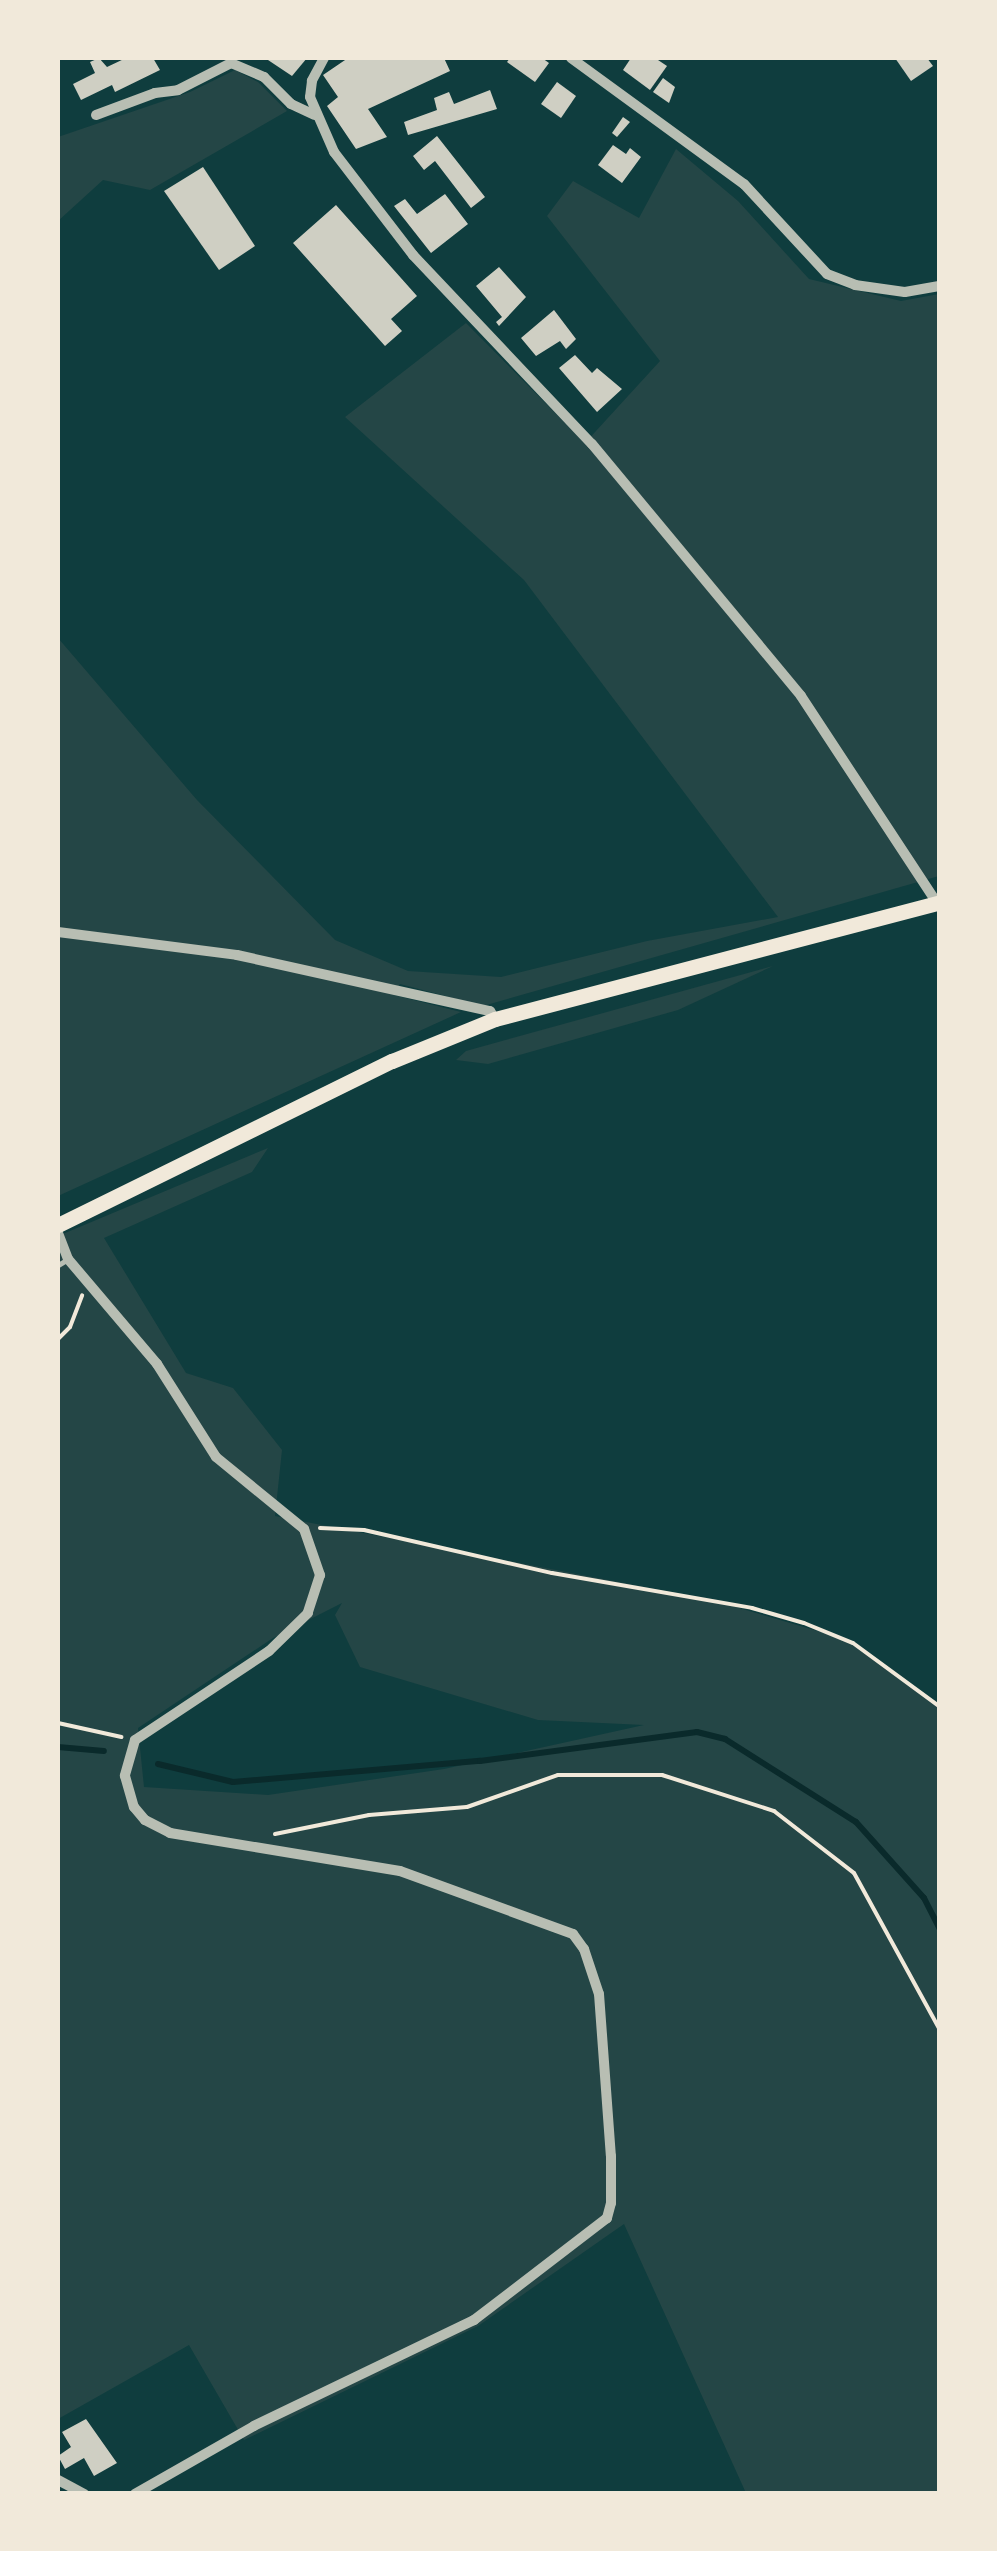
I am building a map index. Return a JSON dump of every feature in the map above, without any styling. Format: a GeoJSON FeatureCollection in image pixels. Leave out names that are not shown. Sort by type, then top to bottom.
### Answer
{"type":"FeatureCollection","features":[{"type":"Feature","properties":{"kind":"main road"},"geometry":{"type":"LineString","coordinates":[[58,1229],[392,1061],[496,1019],[938,902]]}},
{"type":"Feature","properties":{"kind":"street"},"geometry":{"type":"LineString","coordinates":[[324,58],[312,82],[315,115],[334,152],[414,256],[592,444],[801,696],[938,902]]}},
{"type":"Feature","properties":{"kind":"street"},"geometry":{"type":"LineString","coordinates":[[571,58],[744,184],[826,274],[856,285],[906,292],[940,286]]}},
{"type":"Feature","properties":{"kind":"street"},"geometry":{"type":"LineString","coordinates":[[96,115],[154,93],[178,90],[231,63],[264,77],[290,104],[315,115]]}},
{"type":"Feature","properties":{"kind":"street"},"geometry":{"type":"LineString","coordinates":[[58,932],[237,955],[490,1011],[496,1019]]}},
{"type":"Feature","properties":{"kind":"street"},"geometry":{"type":"LineString","coordinates":[[58,1229],[63,1262],[157,1364],[216,1457],[304,1530],[320,1575],[308,1613],[269,1652],[135,1740],[126,1764],[128,1792],[134,1807],[155,1828],[216,1842],[400,1871],[543,1919],[573,1934],[589,1960],[599,1994],[612,2186],[607,2218],[595,2230],[474,2320],[254,2426],[135,2494]]}},
{"type":"Feature","properties":{"kind":"street"},"geometry":{"type":"LineString","coordinates":[[58,2480],[84,2494]]}},
{"type":"Feature","properties":{"kind":"path"},"geometry":{"type":"LineString","coordinates":[[58,1340],[81,1307],[82,1285],[63,1262]]}},
{"type":"Feature","properties":{"kind":"path"},"geometry":{"type":"LineString","coordinates":[[304,1530],[364,1530],[552,1573],[752,1608],[853,1643],[940,1707]]}},
{"type":"Feature","properties":{"kind":"path"},"geometry":{"type":"LineString","coordinates":[[58,1723],[135,1740]]}},
{"type":"Feature","properties":{"kind":"path"},"geometry":{"type":"LineString","coordinates":[[267,1836],[369,1815],[468,1807],[558,1775],[662,1775],[774,1812],[854,1873],[940,2030]]}},
{"type":"Feature","properties":{"kind":"shaded area"},"geometry":{"type":"Polygon","coordinates":[[[235,70],[258,82],[287,111],[150,190],[103,180],[58,221],[58,137],[190,92],[235,70]]]}},
{"type":"Feature","properties":{"kind":"shaded area"},"geometry":{"type":"Polygon","coordinates":[[[676,149],[738,201],[809,279],[901,301],[939,294],[939,876],[483,1006],[400,984],[394,995],[461,1012],[58,1196],[58,638],[197,800],[335,940],[408,971],[501,977],[647,941],[778,917],[524,580],[345,417],[466,323],[585,443],[660,361],[547,216],[573,181],[639,218],[676,149]]]}},
{"type":"Feature","properties":{"kind":"shaded area"},"geometry":{"type":"Polygon","coordinates":[[[773,966],[678,1010],[488,1064],[456,1060],[466,1051],[773,966]]]}},
{"type":"Feature","properties":{"kind":"shaded area"},"geometry":{"type":"Polygon","coordinates":[[[268,1148],[252,1172],[104,1238],[186,1373],[233,1388],[282,1450],[275,1516],[712,1600],[852,1641],[939,1704],[939,2493],[746,2493],[624,2224],[478,2326],[244,2440],[189,2345],[58,2419],[58,1236],[268,1148]],[[342,1603],[273,1638],[138,1728],[144,1787],[268,1795],[444,1769],[644,1725],[538,1720],[360,1667],[335,1615],[342,1603]]]}},
{"type":"Feature","properties":{"kind":"building"},"geometry":{"type":"Polygon","coordinates":[[[99,58],[107,67],[126,58],[153,58],[160,70],[115,92],[112,85],[81,100],[73,84],[95,73],[90,62],[99,58]]]}},
{"type":"Feature","properties":{"kind":"building"},"geometry":{"type":"Polygon","coordinates":[[[265,58],[307,58],[292,76],[265,58]]]}},
{"type":"Feature","properties":{"kind":"building"},"geometry":{"type":"Polygon","coordinates":[[[348,58],[444,58],[450,71],[368,109],[387,137],[356,149],[327,106],[338,97],[323,75],[348,58]]]}},
{"type":"Feature","properties":{"kind":"building"},"geometry":{"type":"Polygon","coordinates":[[[510,58],[542,58],[549,63],[535,82],[507,62],[510,58]]]}},
{"type":"Feature","properties":{"kind":"building"},"geometry":{"type":"Polygon","coordinates":[[[631,58],[655,58],[667,66],[650,90],[623,70],[631,58]]]}},
{"type":"Feature","properties":{"kind":"building"},"geometry":{"type":"Polygon","coordinates":[[[895,58],[927,58],[933,66],[911,81],[895,58]]]}},
{"type":"Feature","properties":{"kind":"building"},"geometry":{"type":"Polygon","coordinates":[[[663,78],[675,87],[669,103],[653,92],[663,78]]]}},
{"type":"Feature","properties":{"kind":"building"},"geometry":{"type":"Polygon","coordinates":[[[557,82],[576,96],[561,118],[541,104],[557,82]]]}},
{"type":"Feature","properties":{"kind":"building"},"geometry":{"type":"Polygon","coordinates":[[[490,90],[497,109],[408,135],[404,122],[437,110],[434,98],[449,92],[454,104],[490,90]]]}},
{"type":"Feature","properties":{"kind":"building"},"geometry":{"type":"Polygon","coordinates":[[[623,117],[630,122],[617,137],[612,133],[623,117]]]}},
{"type":"Feature","properties":{"kind":"building"},"geometry":{"type":"Polygon","coordinates":[[[437,136],[485,197],[471,208],[435,161],[424,170],[413,156],[437,136]]]}},
{"type":"Feature","properties":{"kind":"building"},"geometry":{"type":"Polygon","coordinates":[[[613,145],[626,154],[630,148],[641,157],[622,183],[598,165],[613,145]]]}},
{"type":"Feature","properties":{"kind":"building"},"geometry":{"type":"Polygon","coordinates":[[[203,167],[255,246],[219,270],[164,191],[203,167]]]}},
{"type":"Feature","properties":{"kind":"building"},"geometry":{"type":"Polygon","coordinates":[[[445,194],[468,224],[431,253],[394,206],[405,199],[417,214],[445,194]]]}},
{"type":"Feature","properties":{"kind":"building"},"geometry":{"type":"Polygon","coordinates":[[[336,205],[417,296],[391,319],[402,331],[385,346],[293,243],[336,205]]]}},
{"type":"Feature","properties":{"kind":"building"},"geometry":{"type":"Polygon","coordinates":[[[499,267],[526,297],[499,326],[496,322],[502,317],[476,286],[499,267]]]}},
{"type":"Feature","properties":{"kind":"building"},"geometry":{"type":"Polygon","coordinates":[[[554,310],[576,339],[566,349],[560,341],[536,356],[521,338],[554,310]]]}},
{"type":"Feature","properties":{"kind":"building"},"geometry":{"type":"Polygon","coordinates":[[[575,355],[592,373],[597,368],[622,389],[597,412],[559,368],[575,355]]]}},
{"type":"Feature","properties":{"kind":"building"},"geometry":{"type":"Polygon","coordinates":[[[86,2419],[117,2463],[94,2476],[84,2458],[65,2469],[58,2456],[71,2447],[62,2432],[86,2419]]]}},
{"type":"Feature","properties":{"kind":"waterway"},"geometry":{"type":"LineString","coordinates":[[158,1764],[233,1782],[480,1761],[697,1732],[725,1739],[856,1822],[924,1898],[940,1929]]}},
{"type":"Feature","properties":{"kind":"waterway"},"geometry":{"type":"LineString","coordinates":[[58,1747],[104,1751]]}}]}
